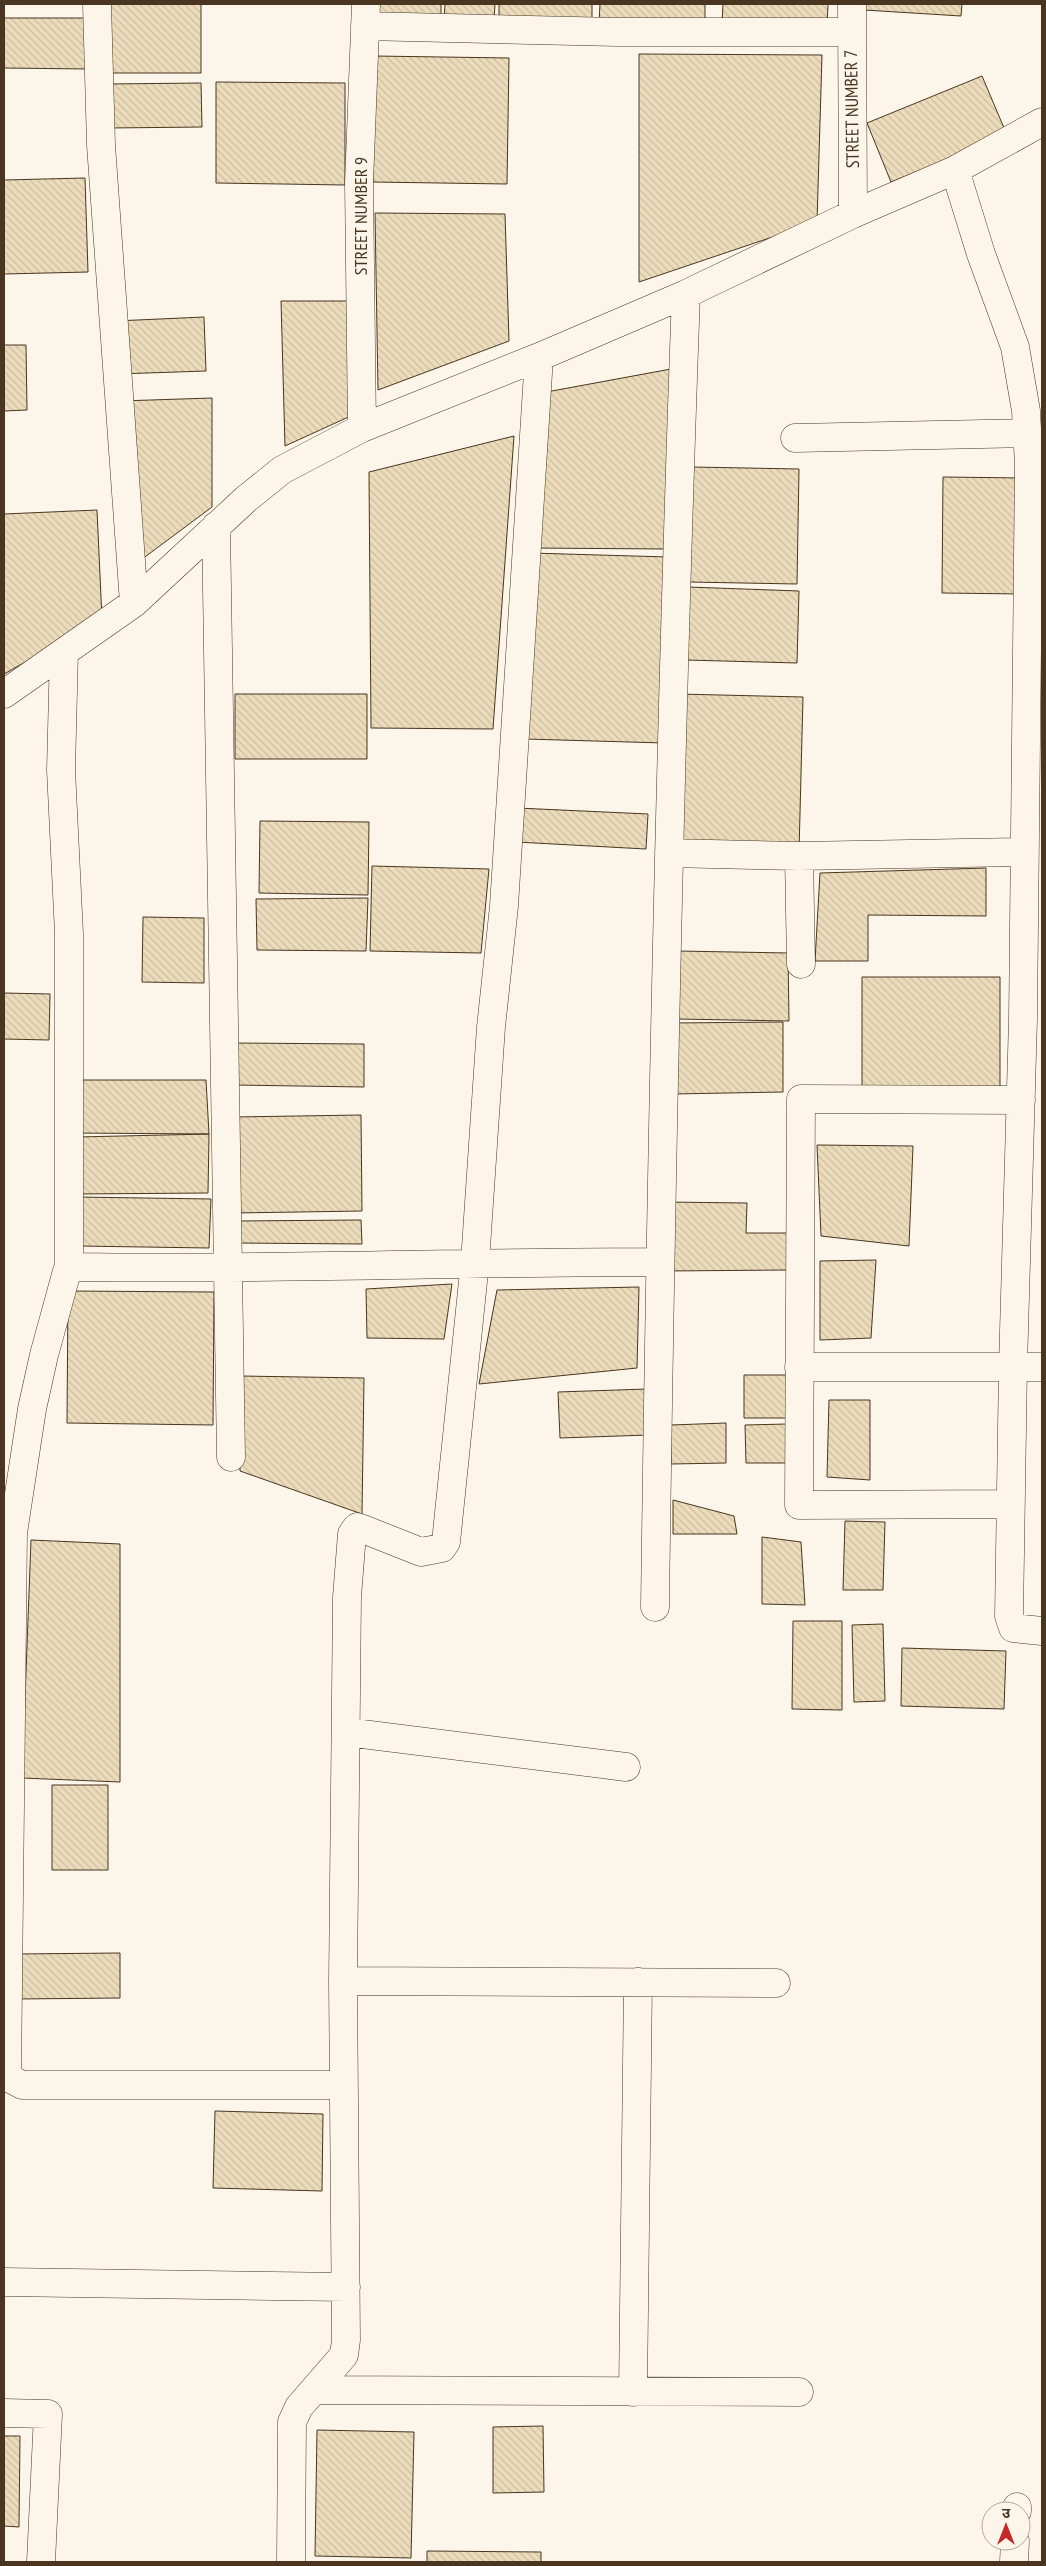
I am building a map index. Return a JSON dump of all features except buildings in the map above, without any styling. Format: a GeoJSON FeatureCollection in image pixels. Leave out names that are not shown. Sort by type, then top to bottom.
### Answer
{"type":"FeatureCollection","features":[{"type":"Feature","properties":{"kind":"street"},"geometry":{"type":"LineString","coordinates":[[97,4],[101,145],[134,603]]}},
{"type":"Feature","properties":{"kind":"street","name":"STREET NUMBER 7"},"geometry":{"type":"LineString","coordinates":[[852,4],[853,214]]}},
{"type":"Feature","properties":{"kind":"street"},"geometry":{"type":"LineString","coordinates":[[365,15],[617,32],[851,32]]}},
{"type":"Feature","properties":{"kind":"street","name":"STREET NUMBER 9"},"geometry":{"type":"LineString","coordinates":[[362,428],[359,183],[365,15]]}},
{"type":"Feature","properties":{"kind":"street"},"geometry":{"type":"LineString","coordinates":[[4,694],[134,603],[246,499],[282,470],[362,428],[539,357],[686,294],[853,214],[955,170],[1042,122]]}},
{"type":"Feature","properties":{"kind":"street"},"geometry":{"type":"LineString","coordinates":[[955,170],[981,254],[1015,347],[1027,433],[1029,465],[1034,726],[1024,852],[1033,1019],[1021,1100],[1010,1504],[1010,1623],[1018,1630],[1042,1631]]}},
{"type":"Feature","properties":{"kind":"street"},"geometry":{"type":"LineString","coordinates":[[655,1607],[673,645],[686,294]]}},
{"type":"Feature","properties":{"kind":"street"},"geometry":{"type":"LineString","coordinates":[[292,2562],[292,2422],[299,2407],[344,2355],[346,2287],[343,1980],[347,1597],[354,1529],[357,1527],[363,1529],[421,1552],[442,1548],[446,1542],[475,1262],[491,1027],[504,906],[539,357]]}},
{"type":"Feature","properties":{"kind":"street"},"geometry":{"type":"LineString","coordinates":[[796,438],[1027,433]]}},
{"type":"Feature","properties":{"kind":"street"},"geometry":{"type":"LineString","coordinates":[[216,526],[231,1457]]}},
{"type":"Feature","properties":{"kind":"street"},"geometry":{"type":"LineString","coordinates":[[64,652],[62,770],[68,934],[69,1270],[67,1271],[40,1373],[23,1457],[13,1533],[7,2077],[22,2085],[343,2085]]}},
{"type":"Feature","properties":{"kind":"street"},"geometry":{"type":"LineString","coordinates":[[669,853],[799,856],[1024,852]]}},
{"type":"Feature","properties":{"kind":"street"},"geometry":{"type":"LineString","coordinates":[[799,856],[801,964]]}},
{"type":"Feature","properties":{"kind":"street"},"geometry":{"type":"LineString","coordinates":[[1010,1504],[799,1505],[801,1099],[1021,1100]]}},
{"type":"Feature","properties":{"kind":"street"},"geometry":{"type":"LineString","coordinates":[[69,1270],[77,1267],[229,1269],[475,1262],[660,1262]]}},
{"type":"Feature","properties":{"kind":"street"},"geometry":{"type":"LineString","coordinates":[[799,1367],[1013,1366],[1042,1368]]}},
{"type":"Feature","properties":{"kind":"street"},"geometry":{"type":"LineString","coordinates":[[346,1732],[626,1767]]}},
{"type":"Feature","properties":{"kind":"street"},"geometry":{"type":"LineString","coordinates":[[343,1980],[776,1983]]}},
{"type":"Feature","properties":{"kind":"street"},"geometry":{"type":"LineString","coordinates":[[633,2392],[638,1982]]}},
{"type":"Feature","properties":{"kind":"street"},"geometry":{"type":"LineString","coordinates":[[4,2282],[346,2287]]}},
{"type":"Feature","properties":{"kind":"street"},"geometry":{"type":"LineString","coordinates":[[314,2390],[799,2392]]}},
{"type":"Feature","properties":{"kind":"street"},"geometry":{"type":"LineString","coordinates":[[4,2413],[48,2414],[41,2562]]}}]}
